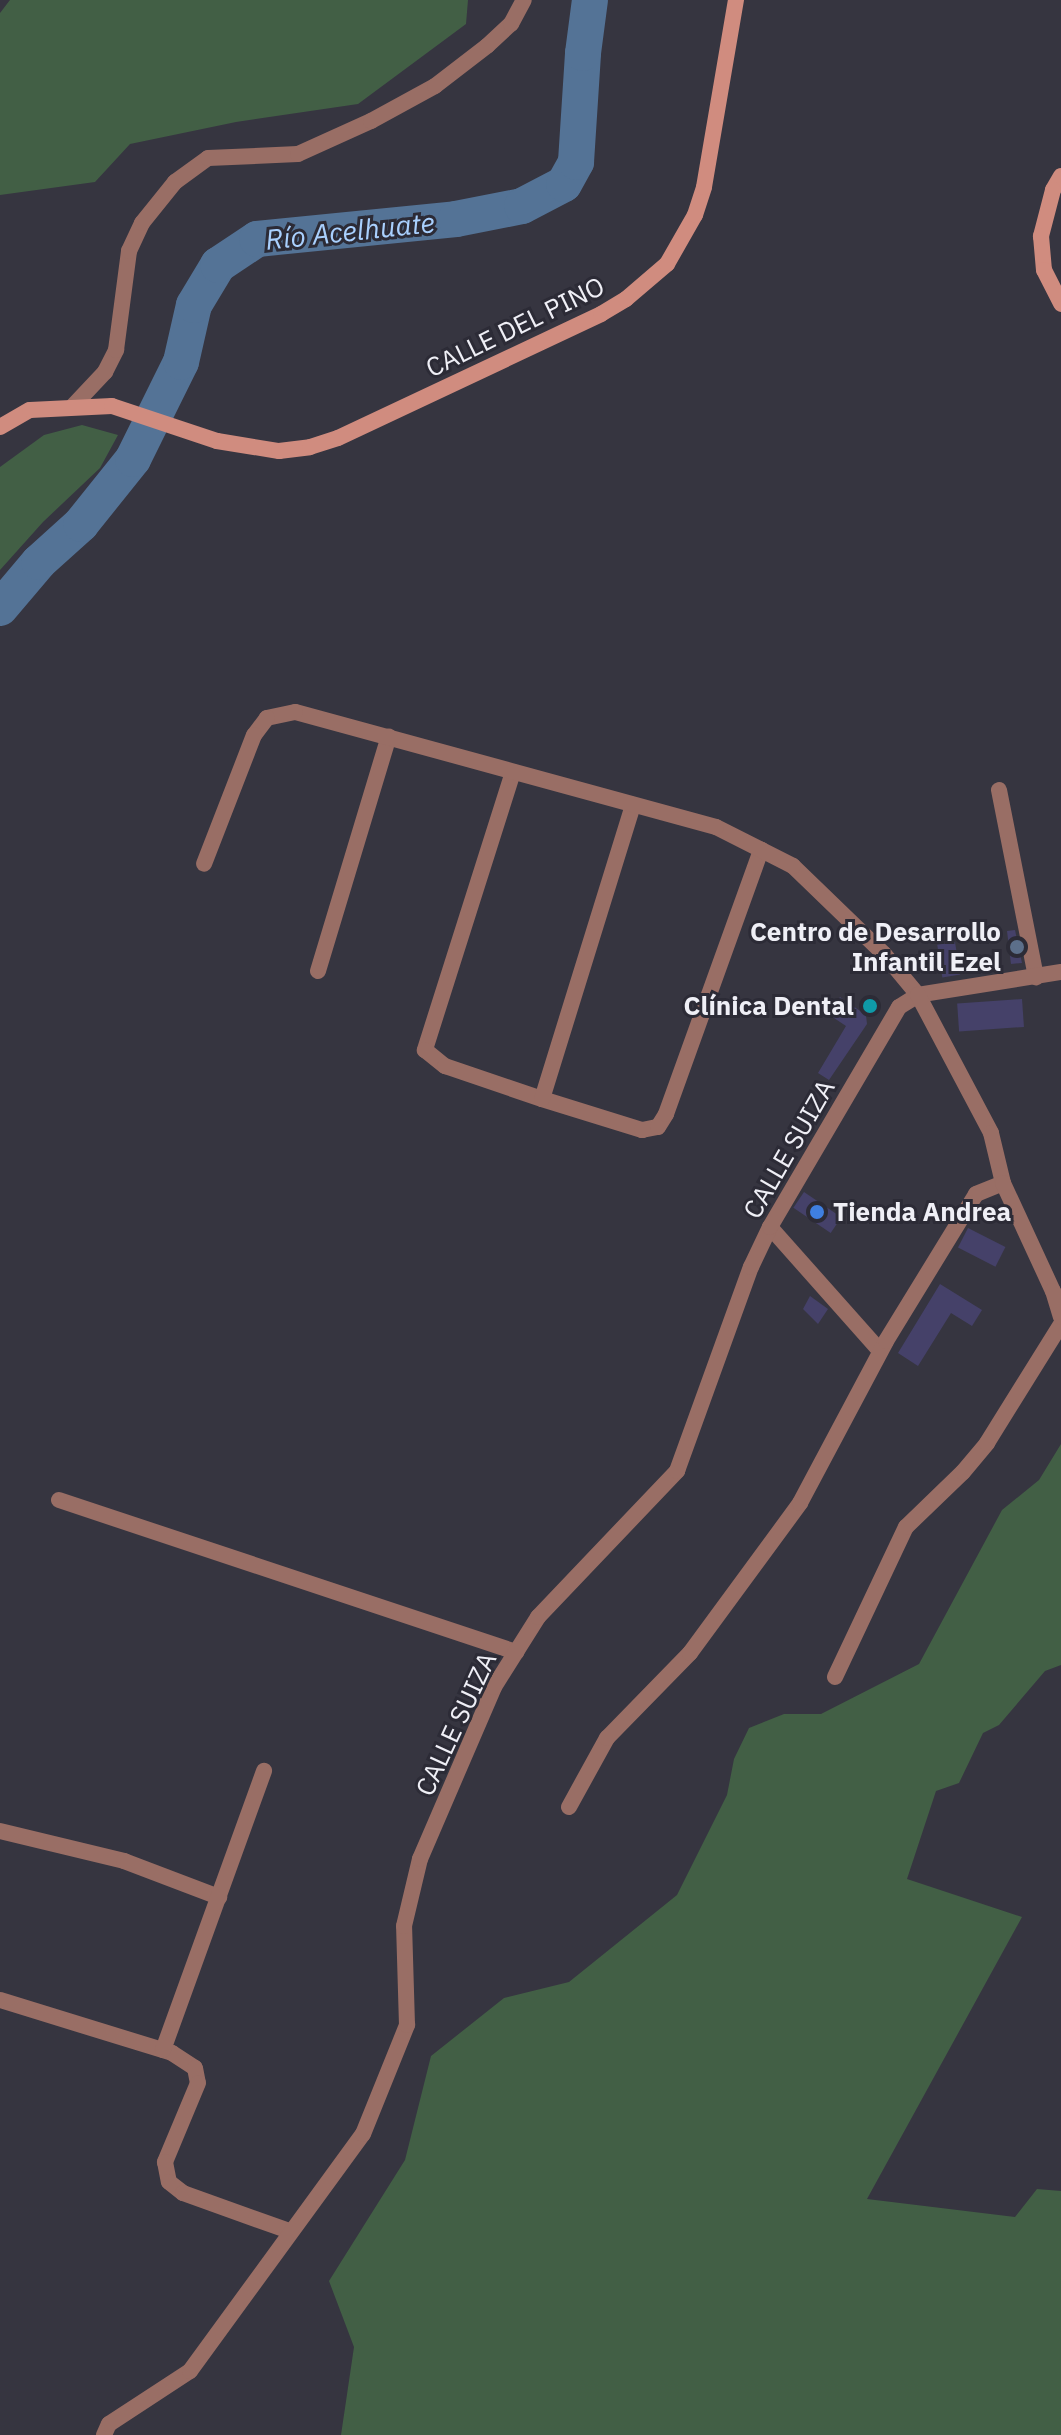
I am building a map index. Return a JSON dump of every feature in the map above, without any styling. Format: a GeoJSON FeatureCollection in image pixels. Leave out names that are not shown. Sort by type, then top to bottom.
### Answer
{"type":"FeatureCollection","features":[{"type":"Feature","properties":{"kind":"main road","name":"CALLE DEL PINO"},"geometry":{"type":"LineString","coordinates":[[0,427],[30,410],[112,406],[217,441],[279,451],[338,438],[577,328],[626,299],[667,264],[695,215],[704,187],[736,0]]}},
{"type":"Feature","properties":{"kind":"main road"},"geometry":{"type":"LineString","coordinates":[[1061,176],[1053,190],[1041,236],[1044,270],[1061,304]]}},
{"type":"Feature","properties":{"kind":"street"},"geometry":{"type":"LineString","coordinates":[[73,406],[105,372],[116,350],[129,251],[142,223],[175,182],[208,158],[298,154],[371,121],[435,86],[487,46],[511,24],[524,0]]}},
{"type":"Feature","properties":{"kind":"street"},"geometry":{"type":"LineString","coordinates":[[204,864],[254,735],[267,718],[295,712],[716,827],[793,866],[884,954],[918,995],[991,1133],[1003,1183],[1053,1291],[1061,1317]]}},
{"type":"Feature","properties":{"kind":"street"},"geometry":{"type":"LineString","coordinates":[[318,971],[389,736]]}},
{"type":"Feature","properties":{"kind":"street"},"geometry":{"type":"LineString","coordinates":[[513,772],[425,1050],[445,1066],[542,1099],[642,1130],[658,1127],[666,1114],[761,850]]}},
{"type":"Feature","properties":{"kind":"street"},"geometry":{"type":"LineString","coordinates":[[999,790],[1036,977]]}},
{"type":"Feature","properties":{"kind":"street"},"geometry":{"type":"LineString","coordinates":[[542,1099],[633,805]]}},
{"type":"Feature","properties":{"kind":"street"},"geometry":{"type":"LineString","coordinates":[[918,995],[1061,972]]}},
{"type":"Feature","properties":{"kind":"street","name":"CALLE SUIZA"},"geometry":{"type":"LineString","coordinates":[[104,2435],[109,2424],[190,2371],[289,2231],[363,2134],[407,2025],[404,1926],[420,1859],[494,1687],[538,1617],[677,1471],[751,1267],[770,1227],[899,1007],[918,995]]}},
{"type":"Feature","properties":{"kind":"street"},"geometry":{"type":"LineString","coordinates":[[569,1807],[607,1738],[690,1653],[800,1503],[880,1351],[976,1194],[1003,1183]]}},
{"type":"Feature","properties":{"kind":"street"},"geometry":{"type":"LineString","coordinates":[[770,1227],[880,1351]]}},
{"type":"Feature","properties":{"kind":"street"},"geometry":{"type":"LineString","coordinates":[[835,1677],[906,1527],[963,1472],[987,1443],[1061,1324]]}},
{"type":"Feature","properties":{"kind":"street"},"geometry":{"type":"LineString","coordinates":[[59,1500],[516,1652]]}},
{"type":"Feature","properties":{"kind":"street"},"geometry":{"type":"LineString","coordinates":[[163,2050],[264,1771]]}},
{"type":"Feature","properties":{"kind":"street"},"geometry":{"type":"LineString","coordinates":[[0,1831],[124,1861],[219,1897]]}},
{"type":"Feature","properties":{"kind":"street"},"geometry":{"type":"LineString","coordinates":[[0,2000],[163,2050],[195,2068],[198,2083],[165,2162],[169,2182],[183,2193],[289,2231]]}},
{"type":"Feature","properties":{"kind":"green space"},"geometry":{"type":"Polygon","coordinates":[[[10,0],[468,0],[466,24],[358,104],[236,122],[130,144],[95,182],[0,195],[0,13],[10,0]]]}},
{"type":"Feature","properties":{"kind":"green space"},"geometry":{"type":"Polygon","coordinates":[[[82,425],[118,435],[100,468],[43,522],[0,570],[0,467],[44,435],[82,425]]]}},
{"type":"Feature","properties":{"kind":"green space"},"geometry":{"type":"Polygon","coordinates":[[[1061,1444],[1061,1665],[1045,1671],[999,1725],[983,1733],[959,1783],[936,1791],[907,1879],[1022,1917],[867,2199],[1015,2217],[1037,2189],[1061,2191],[1061,2435],[341,2435],[354,2347],[329,2281],[405,2160],[431,2056],[504,1998],[569,1982],[677,1895],[727,1795],[734,1759],[749,1728],[784,1714],[821,1714],[919,1664],[1002,1510],[1039,1480],[1061,1444]]]}},
{"type":"Feature","properties":{"kind":"building","name":"Centro de Desarrollo Infantil Ezel"},"geometry":{"type":"Polygon","coordinates":[[[1015,930],[1022,963],[1011,964],[1007,931],[1015,930]]]}},
{"type":"Feature","properties":{"kind":"building"},"geometry":{"type":"Polygon","coordinates":[[[955,942],[960,975],[942,977],[937,945],[955,942]]]}},
{"type":"Feature","properties":{"kind":"building"},"geometry":{"type":"Polygon","coordinates":[[[840,997],[866,1015],[867,1024],[829,1080],[818,1073],[846,1026],[828,1014],[840,997]]]}},
{"type":"Feature","properties":{"kind":"building"},"geometry":{"type":"Polygon","coordinates":[[[1022,999],[1024,1027],[959,1031],[957,1004],[1022,999]]]}},
{"type":"Feature","properties":{"kind":"building","name":"Tienda Andrea"},"geometry":{"type":"Polygon","coordinates":[[[804,1192],[841,1217],[831,1233],[793,1208],[804,1192]]]}},
{"type":"Feature","properties":{"kind":"building"},"geometry":{"type":"Polygon","coordinates":[[[968,1228],[1005,1247],[995,1267],[958,1248],[968,1228]]]}},
{"type":"Feature","properties":{"kind":"building"},"geometry":{"type":"Polygon","coordinates":[[[940,1284],[982,1310],[972,1326],[951,1313],[918,1366],[898,1353],[940,1284]]]}},
{"type":"Feature","properties":{"kind":"building"},"geometry":{"type":"Polygon","coordinates":[[[810,1296],[828,1309],[818,1324],[803,1309],[810,1296]]]}},
{"type":"Feature","properties":{"kind":"waterway","name":"Río Acelhuate"},"geometry":{"type":"LineString","coordinates":[[0,608],[39,562],[81,524],[133,459],[181,362],[194,305],[218,265],[257,239],[456,219],[522,206],[564,184],[576,162],[583,53],[590,0]]}},
{"type":"Feature","properties":{"kind":"place","name":"Centro de Desarrollo Infantil Ezel"},"geometry":{"type":"Point","coordinates":[1017,947]}},
{"type":"Feature","properties":{"kind":"place","name":"Clínica Dental"},"geometry":{"type":"Point","coordinates":[870,1006]}},
{"type":"Feature","properties":{"kind":"place","name":"Tienda Andrea"},"geometry":{"type":"Point","coordinates":[817,1212]}}]}
